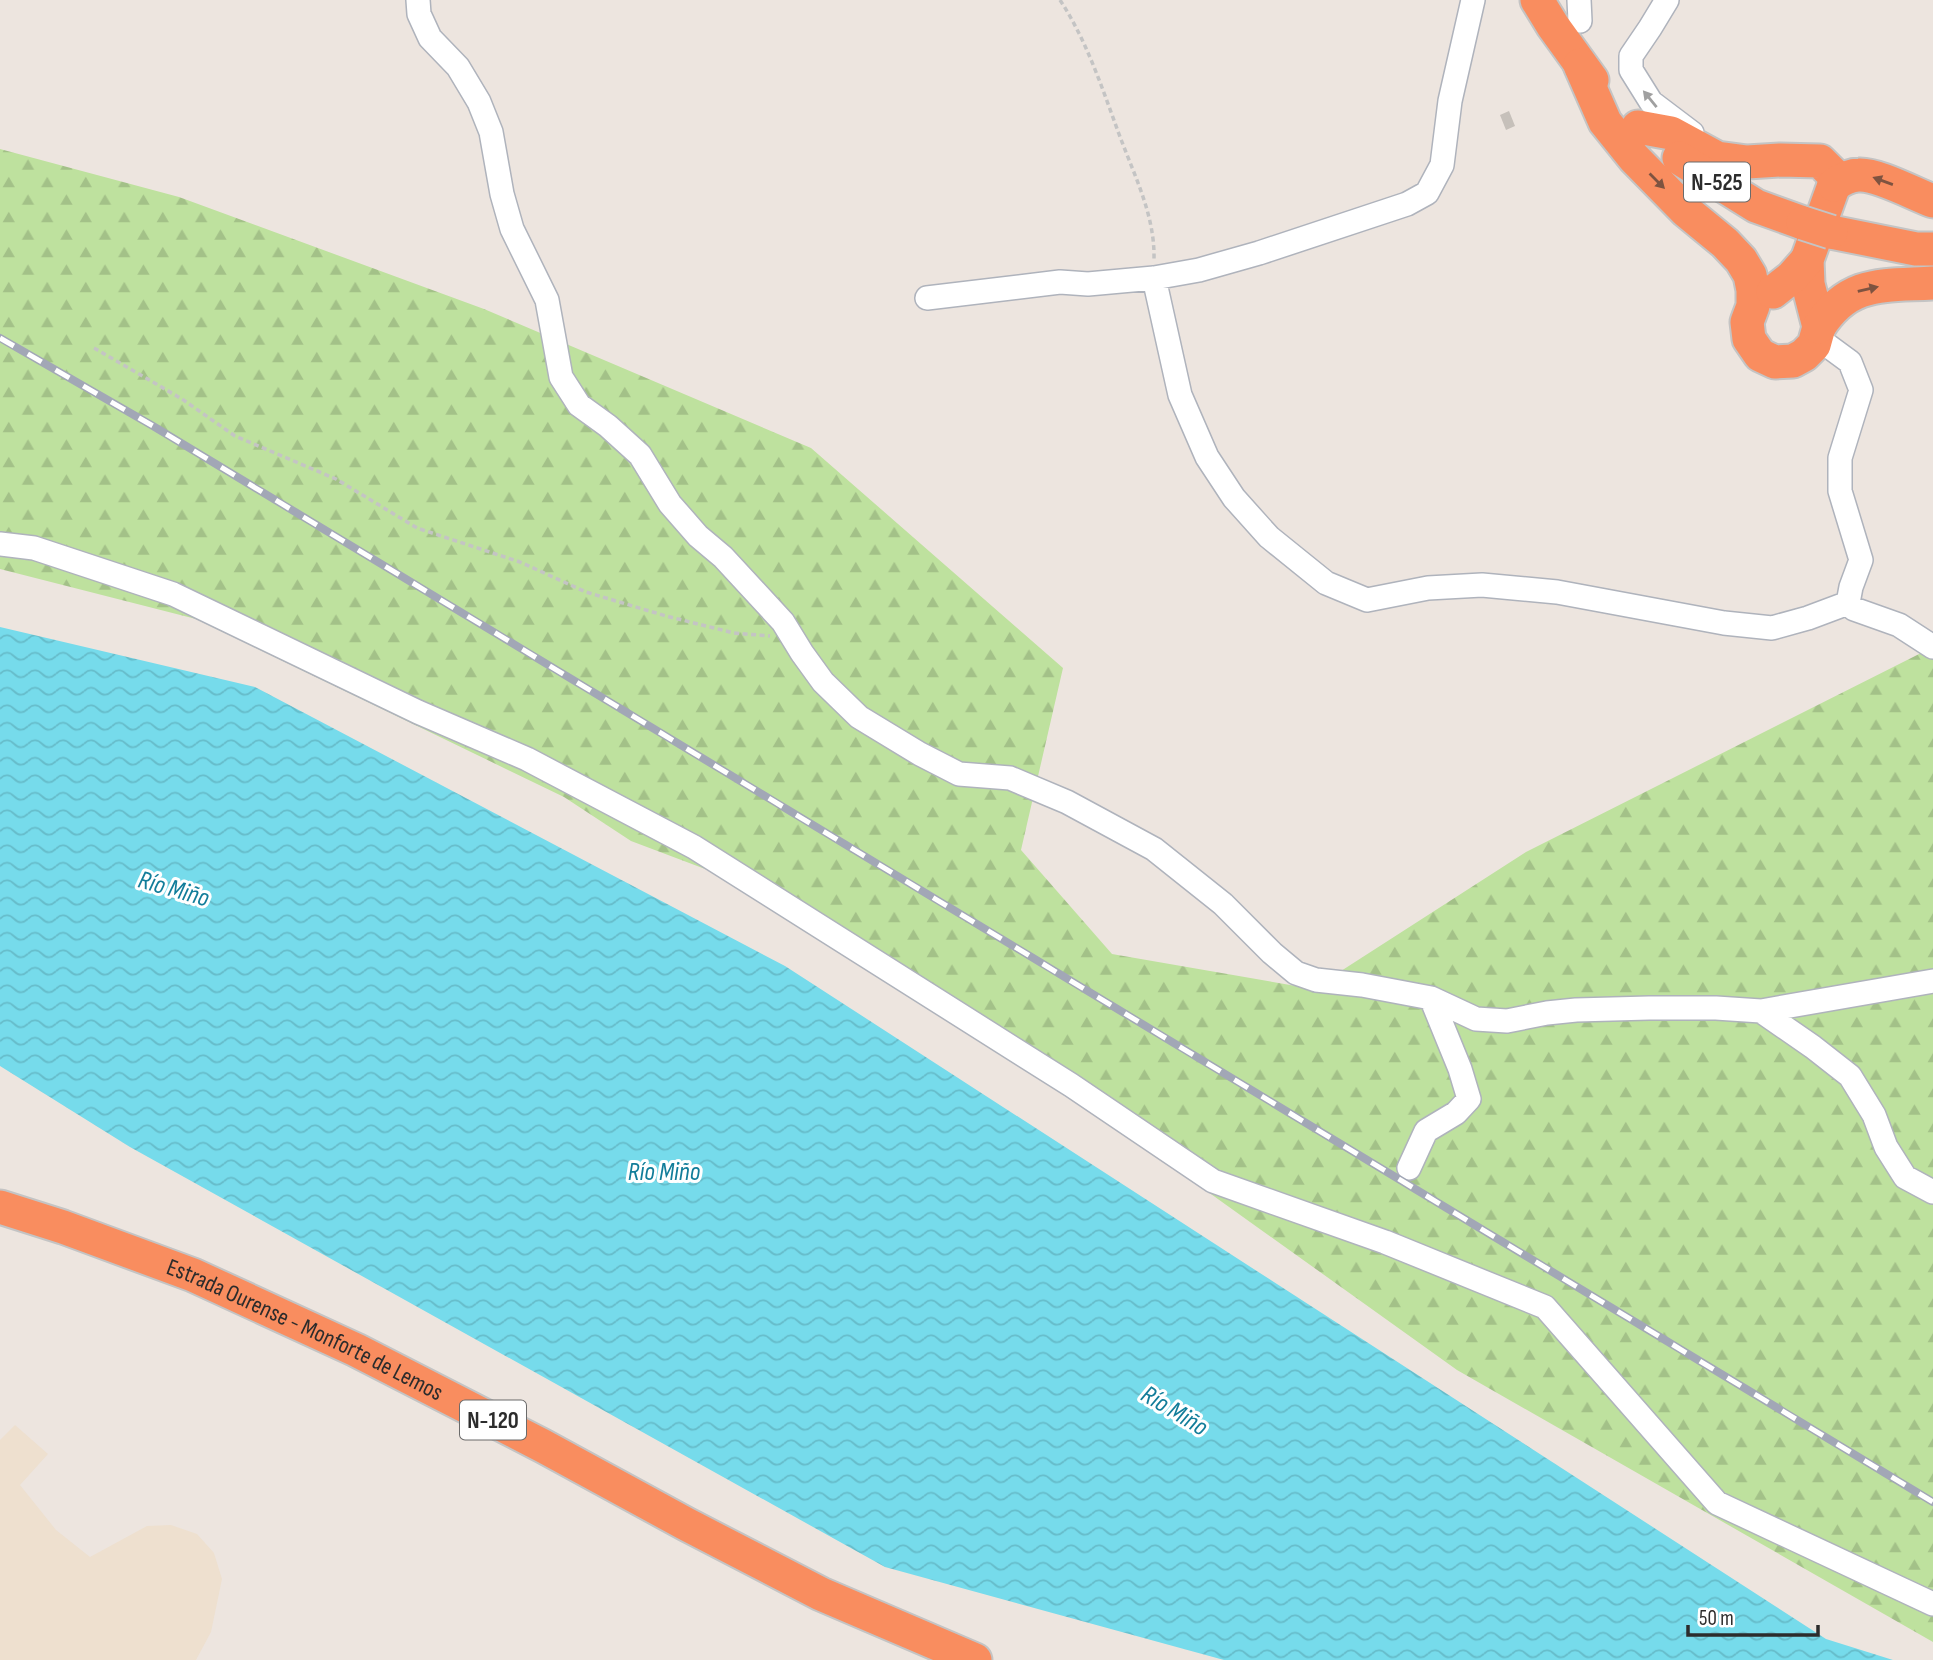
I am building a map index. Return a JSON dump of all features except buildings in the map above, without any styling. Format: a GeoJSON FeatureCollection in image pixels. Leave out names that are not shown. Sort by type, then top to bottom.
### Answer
{"type":"FeatureCollection","features":[{"type":"Feature","properties":{"kind":"highway","name":"N-525"},"geometry":{"type":"LineString","coordinates":[[1537,0],[1580,65],[1605,96],[1659,145],[1756,206],[1817,228],[1916,249],[1933,249]]}},
{"type":"Feature","properties":{"kind":"highway"},"geometry":{"type":"LineString","coordinates":[[1580,65],[1605,122],[1634,158],[1686,211],[1741,260],[1763,299]]}},
{"type":"Feature","properties":{"kind":"highway"},"geometry":{"type":"LineString","coordinates":[[1638,127],[1671,134],[1717,158],[1747,162],[1820,161],[1834,180]]}},
{"type":"Feature","properties":{"kind":"highway"},"geometry":{"type":"LineString","coordinates":[[1834,180],[1860,174],[1881,179],[1933,201]]}},
{"type":"Feature","properties":{"kind":"highway"},"geometry":{"type":"LineString","coordinates":[[1807,260],[1792,277],[1763,299],[1746,322],[1749,339],[1760,355],[1775,362],[1793,361],[1814,345],[1816,324],[1808,284],[1807,260],[1834,180]]}},
{"type":"Feature","properties":{"kind":"highway"},"geometry":{"type":"LineString","coordinates":[[1816,324],[1842,300],[1857,291],[1872,287],[1933,283]]}},
{"type":"Feature","properties":{"kind":"highway"},"geometry":{"type":"LineString","coordinates":[[1763,299],[1779,290],[1791,291],[1806,298],[1816,324]]}},
{"type":"Feature","properties":{"kind":"highway","name":"Estrada Ourense - Monforte de Lemos"},"geometry":{"type":"LineString","coordinates":[[0,1207],[193,1275],[318,1333],[543,1446],[821,1594],[975,1660]]}},
{"type":"Feature","properties":{"kind":"street"},"geometry":{"type":"LineString","coordinates":[[418,0],[419,14],[430,38],[458,66],[479,102],[491,132],[502,194],[512,229],[547,300],[561,377],[579,405],[608,426],[640,455],[670,504],[698,536],[755,590],[783,622],[823,682],[859,717],[959,774],[1010,778],[1067,802],[1154,849],[1223,904],[1296,973],[1316,980],[1362,985],[1431,999],[1476,1019],[1507,1021],[1576,1010],[1716,1007],[1761,1011],[1933,981]]}},
{"type":"Feature","properties":{"kind":"street"},"geometry":{"type":"LineString","coordinates":[[928,298],[1059,282],[1088,284],[1154,278],[1199,270],[1407,204],[1427,193],[1441,164],[1450,101],[1473,0]]}},
{"type":"Feature","properties":{"kind":"street"},"geometry":{"type":"LineString","coordinates":[[1667,0],[1631,56],[1631,70],[1651,102],[1675,122],[1729,153],[1745,155],[1801,148],[1822,154],[1834,180]]}},
{"type":"Feature","properties":{"kind":"street"},"geometry":{"type":"LineString","coordinates":[[1154,278],[1180,395],[1207,457],[1234,498],[1269,537],[1326,583],[1367,600],[1428,588],[1482,585],[1556,592],[1724,623],[1772,628],[1849,603]]}},
{"type":"Feature","properties":{"kind":"street"},"geometry":{"type":"LineString","coordinates":[[1816,324],[1850,362],[1861,390],[1840,458],[1840,491],[1861,560],[1849,603],[1854,610],[1899,625],[1933,647]]}},
{"type":"Feature","properties":{"kind":"street"},"geometry":{"type":"LineString","coordinates":[[0,544],[34,548],[173,594],[418,712],[527,759],[694,847],[1071,1085],[1213,1181],[1385,1242],[1545,1307],[1717,1503],[1933,1604]]}},
{"type":"Feature","properties":{"kind":"street"},"geometry":{"type":"LineString","coordinates":[[1409,1168],[1426,1131],[1456,1113],[1469,1099],[1460,1069],[1431,999]]}},
{"type":"Feature","properties":{"kind":"street"},"geometry":{"type":"LineString","coordinates":[[1761,1011],[1850,1076],[1874,1115],[1886,1147],[1905,1177],[1933,1192]]}},
{"type":"Feature","properties":{"kind":"path"},"geometry":{"type":"LineString","coordinates":[[1060,0],[1100,80],[1143,193],[1154,247],[1154,278]]}},
{"type":"Feature","properties":{"kind":"path"},"geometry":{"type":"LineString","coordinates":[[93,348],[182,399],[235,436],[336,479],[417,528],[520,562],[586,592],[666,616],[734,633],[793,637]]}},
{"type":"Feature","properties":{"kind":"shaded area"},"geometry":{"type":"Polygon","coordinates":[[[15,1425],[48,1454],[20,1485],[56,1530],[90,1557],[147,1526],[171,1525],[197,1534],[214,1553],[222,1579],[211,1632],[196,1660],[0,1660],[0,1440],[15,1425]]]}},
{"type":"Feature","properties":{"kind":"green space"},"geometry":{"type":"Polygon","coordinates":[[[0,149],[179,197],[484,309],[811,448],[1063,668],[1021,850],[1112,954],[1313,989],[1526,852],[1933,647],[1933,1642],[1457,1370],[814,910],[631,841],[564,797],[196,619],[0,569],[0,149]]]}},
{"type":"Feature","properties":{"kind":"water","name":"Río Miño"},"geometry":{"type":"Polygon","coordinates":[[[0,627],[255,687],[785,966],[1826,1639],[1893,1660],[1224,1660],[885,1567],[130,1147],[0,1066],[0,627]]]}},
{"type":"Feature","properties":{"kind":"railway"},"geometry":{"type":"LineString","coordinates":[[0,338],[153,426],[1933,1502]]}}]}
